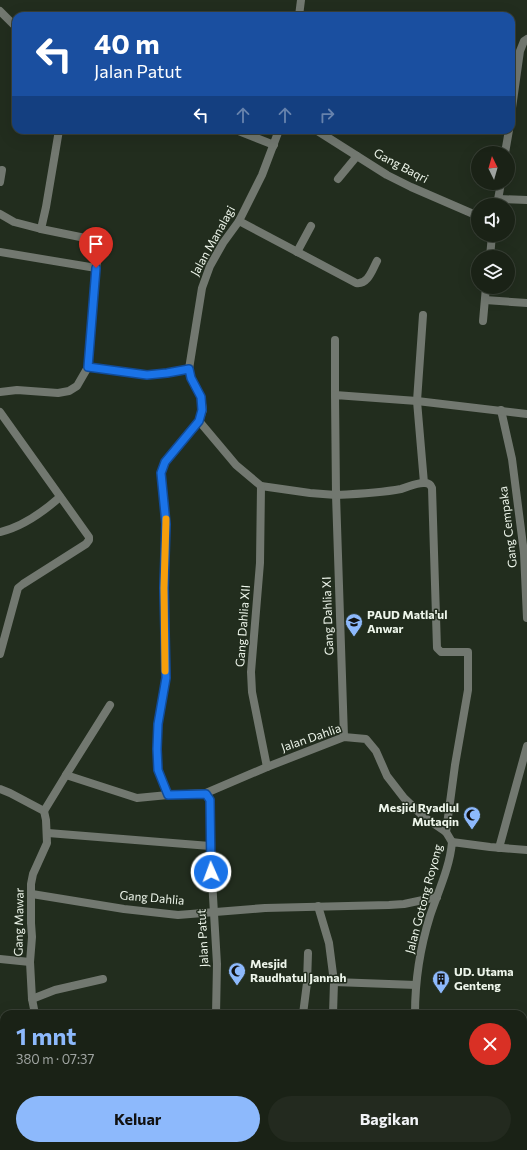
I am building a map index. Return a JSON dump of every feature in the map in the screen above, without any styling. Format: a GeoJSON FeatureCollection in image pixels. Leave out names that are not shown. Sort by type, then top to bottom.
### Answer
{"type":"FeatureCollection","features":[{"type":"Feature","properties":{"kind":"street"},"geometry":{"type":"LineString","coordinates":[[300,12],[301,0]]}},
{"type":"Feature","properties":{"kind":"street"},"geometry":{"type":"LineString","coordinates":[[0,11],[12,23]]}},
{"type":"Feature","properties":{"kind":"street"},"geometry":{"type":"LineString","coordinates":[[515,87],[520,51],[527,39]]}},
{"type":"Feature","properties":{"kind":"street"},"geometry":{"type":"LineString","coordinates":[[41,230],[58,134]]}},
{"type":"Feature","properties":{"kind":"street"},"geometry":{"type":"LineString","coordinates":[[246,134],[274,145]]}},
{"type":"Feature","properties":{"kind":"street","name":"Jalan Manalagi"},"geometry":{"type":"LineString","coordinates":[[189,369],[204,282],[210,266],[239,221],[262,175],[278,134]]}},
{"type":"Feature","properties":{"kind":"street","name":"Gang Baqri"},"geometry":{"type":"LineString","coordinates":[[322,134],[386,174],[411,187],[471,213]]}},
{"type":"Feature","properties":{"kind":"street"},"geometry":{"type":"LineString","coordinates":[[506,146],[508,134]]}},
{"type":"Feature","properties":{"kind":"street"},"geometry":{"type":"LineString","coordinates":[[338,179],[357,156]]}},
{"type":"Feature","properties":{"kind":"street"},"geometry":{"type":"LineString","coordinates":[[0,182],[2,170]]}},
{"type":"Feature","properties":{"kind":"street"},"geometry":{"type":"LineString","coordinates":[[515,201],[527,200]]}},
{"type":"Feature","properties":{"kind":"street"},"geometry":{"type":"LineString","coordinates":[[0,214],[14,222],[41,230],[95,240],[98,242],[99,246],[88,367],[76,386],[68,391],[58,393],[17,390],[0,392]]}},
{"type":"Feature","properties":{"kind":"street"},"geometry":{"type":"LineString","coordinates":[[239,221],[350,280],[359,283],[366,280],[377,261]]}},
{"type":"Feature","properties":{"kind":"street"},"geometry":{"type":"LineString","coordinates":[[297,252],[311,226]]}},
{"type":"Feature","properties":{"kind":"street"},"geometry":{"type":"LineString","coordinates":[[0,252],[96,268]]}},
{"type":"Feature","properties":{"kind":"street"},"geometry":{"type":"LineString","coordinates":[[483,321],[485,294]]}},
{"type":"Feature","properties":{"kind":"street"},"geometry":{"type":"LineString","coordinates":[[484,300],[527,303]]}},
{"type":"Feature","properties":{"kind":"street"},"geometry":{"type":"LineString","coordinates":[[423,315],[417,401],[424,483]]}},
{"type":"Feature","properties":{"kind":"street","name":"Gang Dahlia XI"},"geometry":{"type":"LineString","coordinates":[[336,340],[334,395],[336,495],[344,737]]}},
{"type":"Feature","properties":{"kind":"street"},"geometry":{"type":"LineString","coordinates":[[88,367],[147,375],[172,373],[189,369],[191,378],[201,397],[202,410],[199,421],[165,462],[161,473],[166,524],[164,588],[166,678],[158,724],[157,749],[158,770],[168,795]]}},
{"type":"Feature","properties":{"kind":"street"},"geometry":{"type":"LineString","coordinates":[[334,395],[417,401],[527,414]]}},
{"type":"Feature","properties":{"kind":"street","name":"Gang Cempaka"},"geometry":{"type":"LineString","coordinates":[[501,410],[512,459],[524,553],[527,618]]}},
{"type":"Feature","properties":{"kind":"street"},"geometry":{"type":"LineString","coordinates":[[0,412],[89,537],[86,544],[18,588],[0,654]]}},
{"type":"Feature","properties":{"kind":"street"},"geometry":{"type":"LineString","coordinates":[[199,421],[236,465],[261,486],[336,495],[373,493],[404,488],[412,484],[424,483],[430,485],[432,488],[437,648],[441,652],[468,652],[468,690],[455,765],[446,832]]}},
{"type":"Feature","properties":{"kind":"street","name":"Gang Dahlia XII"},"geometry":{"type":"LineString","coordinates":[[261,486],[260,563],[251,672],[252,692],[267,767]]}},
{"type":"Feature","properties":{"kind":"street"},"geometry":{"type":"LineString","coordinates":[[0,532],[21,524],[47,508],[60,497]]}},
{"type":"Feature","properties":{"kind":"street"},"geometry":{"type":"LineString","coordinates":[[0,789],[44,811],[110,705]]}},
{"type":"Feature","properties":{"kind":"street","name":"Jalan Dahlia"},"geometry":{"type":"LineString","coordinates":[[206,794],[267,767],[344,737],[366,739],[376,750],[388,776],[404,798],[424,817],[446,832],[452,842]]}},
{"type":"Feature","properties":{"kind":"street"},"geometry":{"type":"LineString","coordinates":[[499,848],[527,746]]}},
{"type":"Feature","properties":{"kind":"street"},"geometry":{"type":"LineString","coordinates":[[66,775],[138,798],[168,795],[206,794]]}},
{"type":"Feature","properties":{"kind":"street","name":"Jalan Patut"},"geometry":{"type":"LineString","coordinates":[[206,794],[210,800],[211,806],[210,846],[216,959],[216,1010]]}},
{"type":"Feature","properties":{"kind":"street","name":"Gang Mawar"},"geometry":{"type":"LineString","coordinates":[[34,1010],[32,999],[30,962],[32,937],[31,884],[33,874],[47,843],[48,833],[44,811]]}},
{"type":"Feature","properties":{"kind":"street"},"geometry":{"type":"LineString","coordinates":[[48,833],[210,846]]}},
{"type":"Feature","properties":{"kind":"street","name":"Jalan Gotong Royong"},"geometry":{"type":"LineString","coordinates":[[415,1010],[416,985],[422,946],[452,848],[452,842],[527,850]]}},
{"type":"Feature","properties":{"kind":"street","name":"Gang Dahlia"},"geometry":{"type":"LineString","coordinates":[[32,894],[178,915],[213,911],[404,904],[437,897]]}},
{"type":"Feature","properties":{"kind":"street"},"geometry":{"type":"LineString","coordinates":[[318,906],[329,943],[334,982],[332,1010]]}},
{"type":"Feature","properties":{"kind":"street"},"geometry":{"type":"LineString","coordinates":[[304,1010],[307,983],[308,953]]}},
{"type":"Feature","properties":{"kind":"street"},"geometry":{"type":"LineString","coordinates":[[0,960],[30,962]]}},
{"type":"Feature","properties":{"kind":"street"},"geometry":{"type":"LineString","coordinates":[[32,999],[67,987],[103,979]]}},
{"type":"Feature","properties":{"kind":"street"},"geometry":{"type":"LineString","coordinates":[[334,982],[416,985]]}},
{"type":"Feature","properties":{"kind":"slow traffic"},"geometry":{"type":"LineString","coordinates":[[165,671],[164,588],[166,519]]}},
{"type":"Feature","properties":{"kind":"place","name":"PAUD Matla'ul Anwar"},"geometry":{"type":"Point","coordinates":[354,637]}},
{"type":"Feature","properties":{"kind":"place","name":"Mesjid Ryadlul Mutaqin"},"geometry":{"type":"Point","coordinates":[472,830]}},
{"type":"Feature","properties":{"kind":"place","name":"Mesjid Raudhatul Jannah"},"geometry":{"type":"Point","coordinates":[237,986]}},
{"type":"Feature","properties":{"kind":"place","name":"UD. Utama Genteng"},"geometry":{"type":"Point","coordinates":[441,994]}},
{"type":"Feature","properties":{"kind":"route"},"geometry":{"type":"LineString","coordinates":[[96,268],[88,367],[147,375],[177,372],[189,369],[191,378],[201,397],[202,410],[199,421],[165,462],[161,473],[166,524],[164,588],[166,678],[158,724],[157,749],[158,770],[168,795],[206,794],[210,800],[211,872]]}}]}
